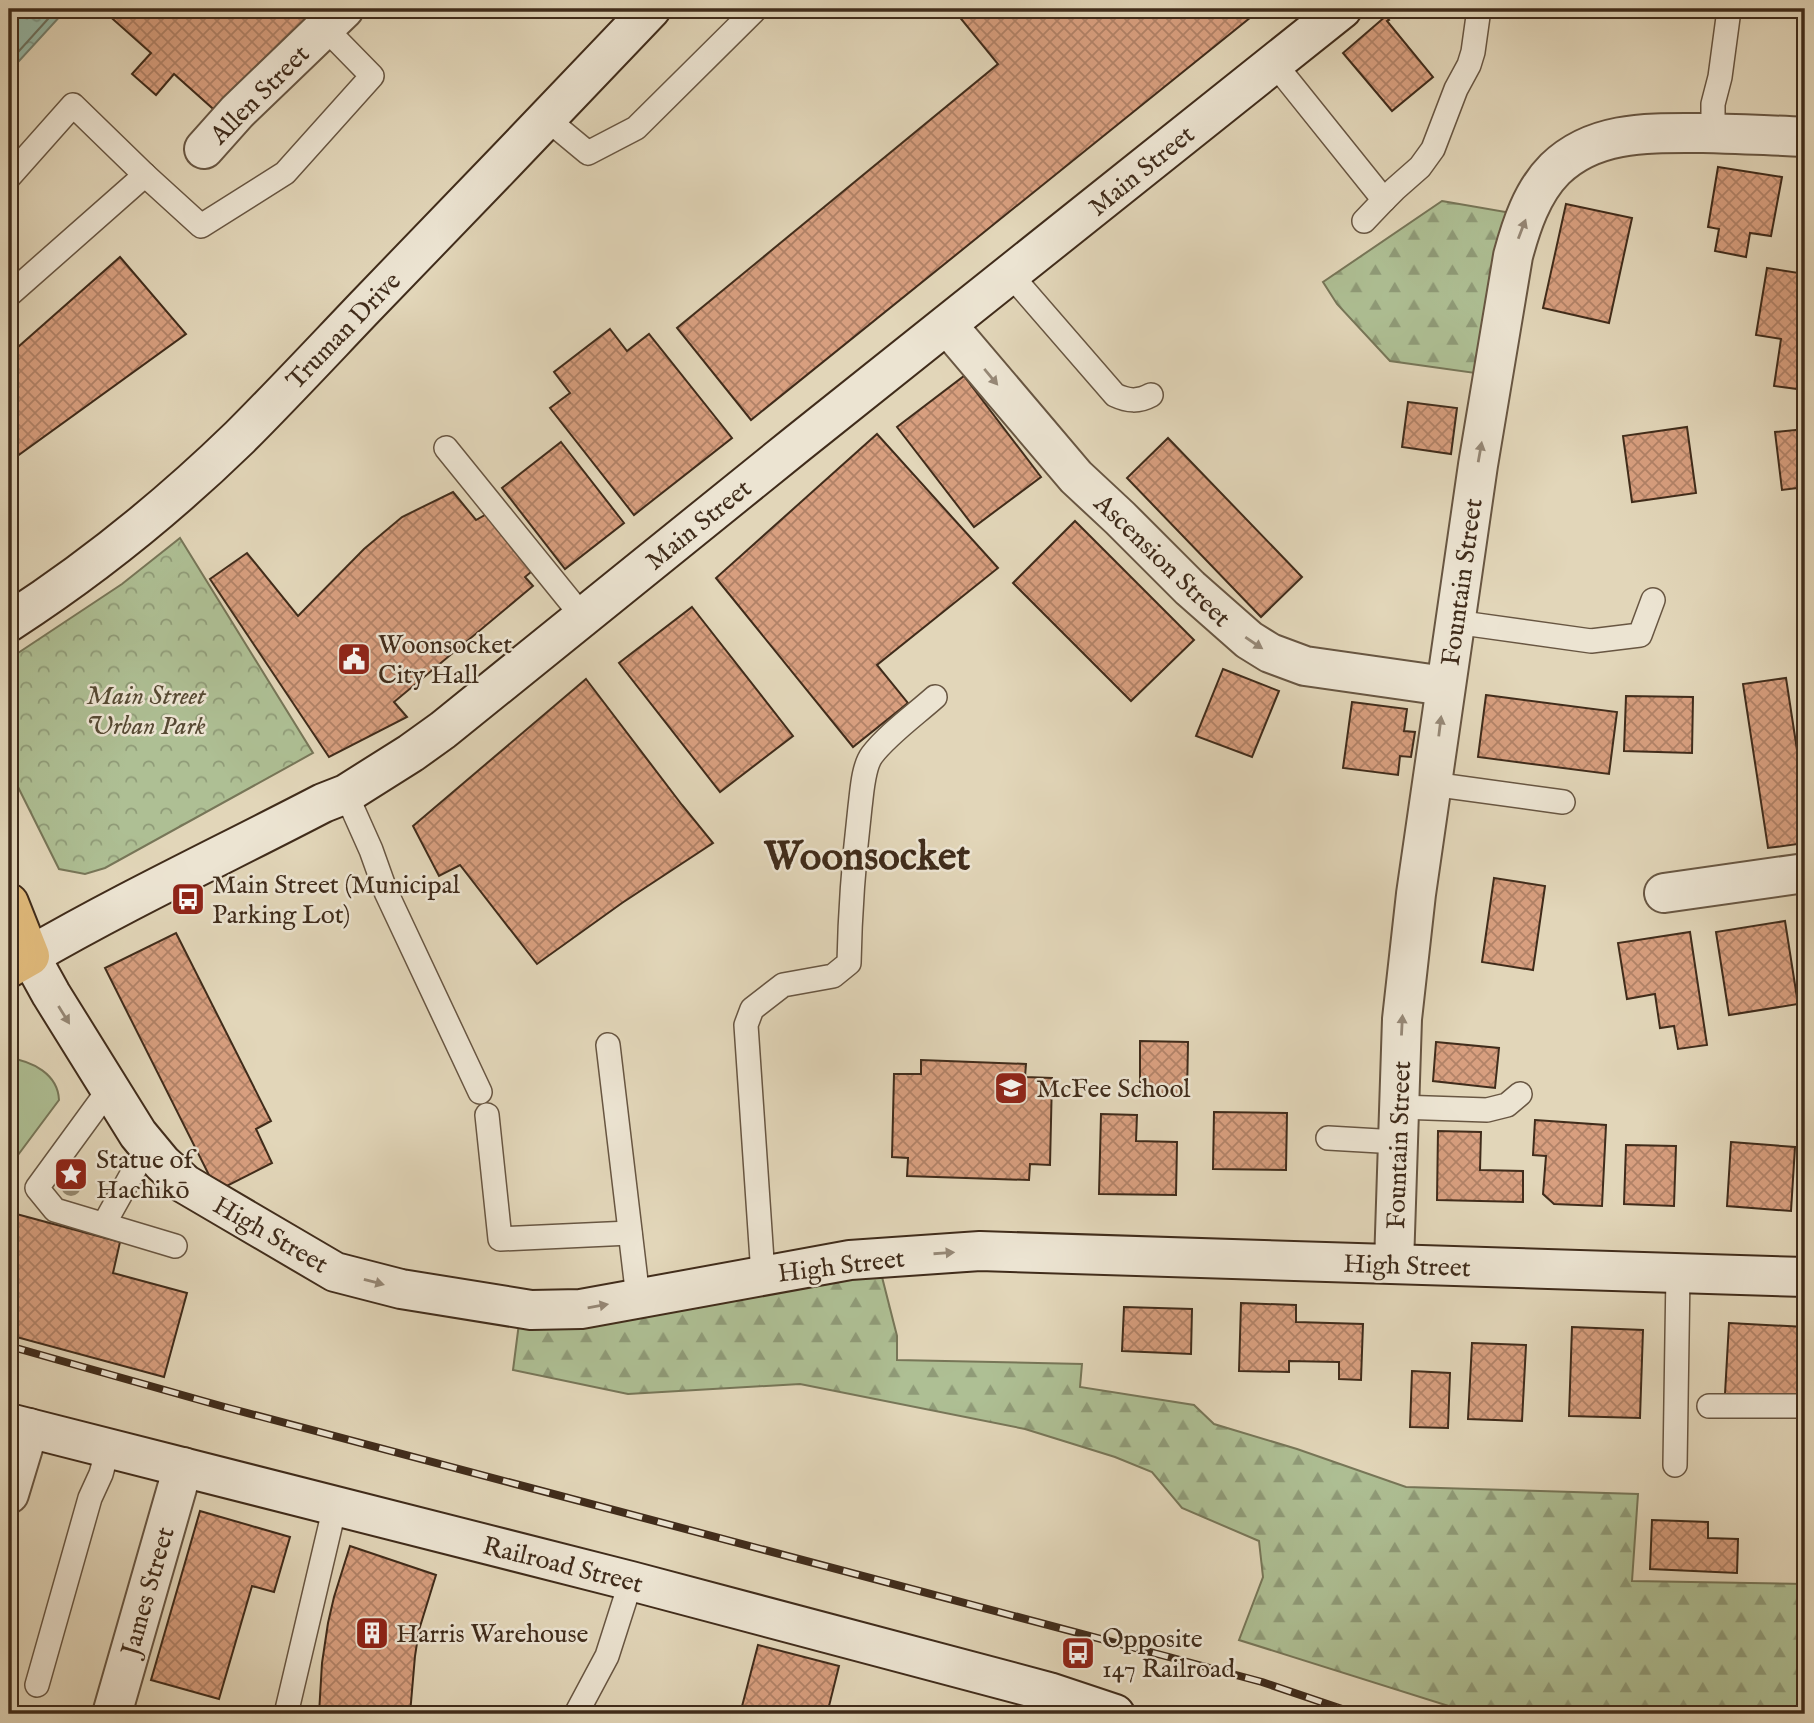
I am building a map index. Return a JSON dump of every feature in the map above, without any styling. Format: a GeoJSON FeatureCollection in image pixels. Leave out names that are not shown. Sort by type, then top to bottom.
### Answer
{"type":"FeatureCollection","features":[{"type":"Feature","properties":{"kind":"main road","name":"Truman Drive"},"geometry":{"type":"LineString","coordinates":[[9,622],[57,591],[131,534],[239,438],[651,9]]}},
{"type":"Feature","properties":{"kind":"main road","name":"Main Street"},"geometry":{"type":"LineString","coordinates":[[19,962],[199,864],[346,794],[435,736],[1342,9]]}},
{"type":"Feature","properties":{"kind":"main road","name":"Allen Street"},"geometry":{"type":"LineString","coordinates":[[204,149],[237,112],[335,18]]}},
{"type":"Feature","properties":{"kind":"main road","name":"Fountain Street"},"geometry":{"type":"LineString","coordinates":[[1394,1264],[1402,1019],[1416,894],[1478,465],[1519,233],[1535,196],[1554,170],[1573,155],[1594,144],[1641,133],[1805,137]]}},
{"type":"Feature","properties":{"kind":"main road","name":"Ascension Street"},"geometry":{"type":"LineString","coordinates":[[947,325],[1076,477],[1231,626],[1249,640],[1270,653],[1305,666],[1445,687]]}},
{"type":"Feature","properties":{"kind":"main road"},"geometry":{"type":"LineString","coordinates":[[1664,893],[1805,873]]}},
{"type":"Feature","properties":{"kind":"main road"},"geometry":{"type":"LineString","coordinates":[[9,903],[19,962]]}},
{"type":"Feature","properties":{"kind":"main road","name":"High Street"},"geometry":{"type":"LineString","coordinates":[[19,962],[51,994],[148,1147],[172,1174],[192,1189],[335,1272],[401,1289],[531,1310],[581,1309],[850,1260],[980,1251],[1805,1277]]}},
{"type":"Feature","properties":{"kind":"main road"},"geometry":{"type":"LineString","coordinates":[[9,1493],[19,1425]]}},
{"type":"Feature","properties":{"kind":"main road","name":"Railroad Street"},"geometry":{"type":"LineString","coordinates":[[19,1425],[631,1581],[1049,1692],[1115,1714]]}},
{"type":"Feature","properties":{"kind":"main road","name":"James Street"},"geometry":{"type":"LineString","coordinates":[[111,1714],[183,1467]]}},
{"type":"Feature","properties":{"kind":"lane"},"geometry":{"type":"LineString","coordinates":[[547,119],[588,153],[636,128],[756,9]]}},
{"type":"Feature","properties":{"kind":"lane"},"geometry":{"type":"LineString","coordinates":[[1364,221],[1420,167],[1433,149],[1456,89],[1474,52],[1479,9]]}},
{"type":"Feature","properties":{"kind":"lane"},"geometry":{"type":"LineString","coordinates":[[1713,134],[1713,104],[1720,77],[1729,10]]}},
{"type":"Feature","properties":{"kind":"lane"},"geometry":{"type":"LineString","coordinates":[[9,177],[73,105],[201,226],[285,173],[372,76],[335,18]]}},
{"type":"Feature","properties":{"kind":"lane"},"geometry":{"type":"LineString","coordinates":[[1274,63],[1384,200]]}},
{"type":"Feature","properties":{"kind":"lane"},"geometry":{"type":"LineString","coordinates":[[9,295],[145,175]]}},
{"type":"Feature","properties":{"kind":"lane"},"geometry":{"type":"LineString","coordinates":[[1010,274],[1112,392],[1118,396],[1141,398]]}},
{"type":"Feature","properties":{"kind":"lane"},"geometry":{"type":"LineString","coordinates":[[446,448],[583,617]]}},
{"type":"Feature","properties":{"kind":"lane"},"geometry":{"type":"LineString","coordinates":[[1455,622],[1591,642],[1640,635],[1653,600]]}},
{"type":"Feature","properties":{"kind":"lane"},"geometry":{"type":"LineString","coordinates":[[763,1275],[746,1025],[752,1009],[783,985],[833,976],[849,963],[858,823],[863,781],[870,757],[935,697]]}},
{"type":"Feature","properties":{"kind":"lane"},"geometry":{"type":"LineString","coordinates":[[1432,784],[1563,802]]}},
{"type":"Feature","properties":{"kind":"lane"},"geometry":{"type":"LineString","coordinates":[[346,794],[386,892],[480,1091]]}},
{"type":"Feature","properties":{"kind":"lane"},"geometry":{"type":"LineString","coordinates":[[608,1045],[638,1298]]}},
{"type":"Feature","properties":{"kind":"lane"},"geometry":{"type":"LineString","coordinates":[[110,1088],[37,1188],[55,1210],[175,1246]]}},
{"type":"Feature","properties":{"kind":"lane"},"geometry":{"type":"LineString","coordinates":[[1328,1138],[1487,1111],[1507,1105],[1520,1094]]}},
{"type":"Feature","properties":{"kind":"lane"},"geometry":{"type":"LineString","coordinates":[[487,1115],[500,1239],[630,1233]]}},
{"type":"Feature","properties":{"kind":"lane"},"geometry":{"type":"LineString","coordinates":[[104,1224],[148,1147]]}},
{"type":"Feature","properties":{"kind":"lane"},"geometry":{"type":"LineString","coordinates":[[1675,1465],[1678,1273]]}},
{"type":"Feature","properties":{"kind":"lane"},"geometry":{"type":"LineString","coordinates":[[1709,1406],[1805,1406]]}},
{"type":"Feature","properties":{"kind":"lane"},"geometry":{"type":"LineString","coordinates":[[37,1685],[90,1498],[108,1448]]}},
{"type":"Feature","properties":{"kind":"lane"},"geometry":{"type":"LineString","coordinates":[[286,1714],[335,1506]]}},
{"type":"Feature","properties":{"kind":"lane"},"geometry":{"type":"LineString","coordinates":[[576,1714],[607,1656],[631,1581]]}},
{"type":"Feature","properties":{"kind":"green space"},"geometry":{"type":"Polygon","coordinates":[[[1442,201],[1523,215],[1489,375],[1390,361],[1337,304],[1323,282],[1442,201]]]}},
{"type":"Feature","properties":{"kind":"green space","name":"Main Street Urban Park"},"geometry":{"type":"Polygon","coordinates":[[[180,538],[313,753],[105,868],[85,874],[59,869],[9,769],[9,659],[122,584],[180,538]]]}},
{"type":"Feature","properties":{"kind":"green space"},"geometry":{"type":"Polygon","coordinates":[[[9,1058],[42,1070],[54,1083],[59,1100],[9,1167],[9,1058]]]}},
{"type":"Feature","properties":{"kind":"green space"},"geometry":{"type":"Polygon","coordinates":[[[763,1263],[882,1277],[897,1336],[897,1360],[1082,1364],[1080,1387],[1194,1405],[1214,1424],[1297,1449],[1406,1487],[1638,1494],[1632,1581],[1805,1584],[1805,1714],[1474,1714],[1239,1640],[1263,1577],[1259,1541],[1182,1508],[1152,1472],[1115,1457],[1025,1429],[800,1384],[628,1394],[513,1370],[523,1292],[555,1294],[763,1263]]]}},
{"type":"Feature","properties":{"kind":"water"},"geometry":{"type":"Polygon","coordinates":[[[9,9],[64,9],[9,72],[9,9]]]}},
{"type":"Feature","properties":{"kind":"building"},"geometry":{"type":"Polygon","coordinates":[[[110,9],[316,9],[220,115],[174,74],[156,95],[132,74],[151,53],[106,13],[110,9]]]}},
{"type":"Feature","properties":{"kind":"building"},"geometry":{"type":"Polygon","coordinates":[[[953,9],[1261,9],[751,420],[677,328],[998,64],[953,9]]]}},
{"type":"Feature","properties":{"kind":"building"},"geometry":{"type":"Polygon","coordinates":[[[1740,9],[1805,9],[1805,17],[1740,9]]]}},
{"type":"Feature","properties":{"kind":"building"},"geometry":{"type":"Polygon","coordinates":[[[1386,16],[1389,20],[1387,21],[1433,77],[1392,111],[1343,53],[1386,16]]]}},
{"type":"Feature","properties":{"kind":"building"},"geometry":{"type":"Polygon","coordinates":[[[1718,167],[1782,177],[1771,236],[1750,233],[1746,257],[1715,251],[1719,229],[1708,227],[1718,167]]]}},
{"type":"Feature","properties":{"kind":"building"},"geometry":{"type":"Polygon","coordinates":[[[1566,204],[1632,218],[1609,323],[1543,308],[1566,204]]]}},
{"type":"Feature","properties":{"kind":"building"},"geometry":{"type":"Polygon","coordinates":[[[120,257],[186,334],[9,462],[9,355],[120,257]]]}},
{"type":"Feature","properties":{"kind":"building"},"geometry":{"type":"Polygon","coordinates":[[[1767,268],[1805,274],[1805,390],[1774,386],[1781,339],[1756,335],[1767,268]]]}},
{"type":"Feature","properties":{"kind":"building"},"geometry":{"type":"Polygon","coordinates":[[[610,329],[627,351],[649,334],[732,438],[634,515],[550,408],[570,393],[554,372],[610,329]]]}},
{"type":"Feature","properties":{"kind":"building"},"geometry":{"type":"Polygon","coordinates":[[[964,376],[1041,477],[974,527],[897,427],[964,376]]]}},
{"type":"Feature","properties":{"kind":"building"},"geometry":{"type":"Polygon","coordinates":[[[1408,402],[1457,408],[1451,454],[1402,447],[1408,402]]]}},
{"type":"Feature","properties":{"kind":"building"},"geometry":{"type":"Polygon","coordinates":[[[1687,427],[1696,493],[1632,502],[1623,436],[1687,427]]]}},
{"type":"Feature","properties":{"kind":"building"},"geometry":{"type":"Polygon","coordinates":[[[1805,429],[1805,487],[1782,490],[1775,432],[1805,429]]]}},
{"type":"Feature","properties":{"kind":"building"},"geometry":{"type":"Polygon","coordinates":[[[877,434],[998,568],[877,665],[908,703],[853,747],[716,578],[877,434]]]}},
{"type":"Feature","properties":{"kind":"building"},"geometry":{"type":"Polygon","coordinates":[[[1168,438],[1302,577],[1261,617],[1127,478],[1168,438]]]}},
{"type":"Feature","properties":{"kind":"building"},"geometry":{"type":"Polygon","coordinates":[[[561,442],[624,523],[565,569],[502,488],[561,442]]]}},
{"type":"Feature","properties":{"kind":"building","name":"Woonsocket City Hall"},"geometry":{"type":"Polygon","coordinates":[[[453,492],[476,520],[492,511],[538,566],[525,577],[533,586],[394,702],[407,717],[329,757],[210,579],[247,553],[298,616],[364,549],[402,517],[453,492]]]}},
{"type":"Feature","properties":{"kind":"building"},"geometry":{"type":"Polygon","coordinates":[[[1075,521],[1194,640],[1131,701],[1013,583],[1075,521]]]}},
{"type":"Feature","properties":{"kind":"building"},"geometry":{"type":"Polygon","coordinates":[[[692,607],[793,736],[720,792],[619,663],[692,607]]]}},
{"type":"Feature","properties":{"kind":"building"},"geometry":{"type":"Polygon","coordinates":[[[1223,669],[1279,691],[1252,757],[1196,736],[1223,669]]]}},
{"type":"Feature","properties":{"kind":"building"},"geometry":{"type":"Polygon","coordinates":[[[1786,678],[1799,763],[1805,762],[1805,843],[1768,848],[1743,684],[1786,678]]]}},
{"type":"Feature","properties":{"kind":"building"},"geometry":{"type":"Polygon","coordinates":[[[586,679],[713,843],[622,903],[537,964],[460,865],[439,876],[413,826],[586,679]]]}},
{"type":"Feature","properties":{"kind":"building"},"geometry":{"type":"Polygon","coordinates":[[[1486,695],[1617,712],[1609,774],[1478,757],[1486,695]]]}},
{"type":"Feature","properties":{"kind":"building"},"geometry":{"type":"Polygon","coordinates":[[[1626,696],[1693,697],[1692,753],[1624,751],[1626,696]]]}},
{"type":"Feature","properties":{"kind":"building"},"geometry":{"type":"Polygon","coordinates":[[[1352,702],[1407,709],[1404,731],[1415,732],[1411,757],[1400,756],[1398,775],[1343,768],[1352,702]]]}},
{"type":"Feature","properties":{"kind":"building"},"geometry":{"type":"Polygon","coordinates":[[[1494,878],[1545,886],[1533,970],[1482,962],[1494,878]]]}},
{"type":"Feature","properties":{"kind":"building"},"geometry":{"type":"Polygon","coordinates":[[[1785,921],[1798,1004],[1729,1015],[1716,932],[1785,921]]]}},
{"type":"Feature","properties":{"kind":"building"},"geometry":{"type":"Polygon","coordinates":[[[1690,932],[1707,1045],[1678,1049],[1674,1026],[1660,1028],[1655,994],[1627,999],[1618,943],[1690,932]]]}},
{"type":"Feature","properties":{"kind":"building"},"geometry":{"type":"Polygon","coordinates":[[[176,933],[271,1121],[256,1129],[272,1163],[217,1191],[105,968],[176,933]]]}},
{"type":"Feature","properties":{"kind":"building"},"geometry":{"type":"Polygon","coordinates":[[[1140,1041],[1188,1042],[1187,1096],[1140,1095],[1140,1041]]]}},
{"type":"Feature","properties":{"kind":"building"},"geometry":{"type":"Polygon","coordinates":[[[1436,1042],[1499,1048],[1495,1088],[1433,1081],[1436,1042]]]}},
{"type":"Feature","properties":{"kind":"building"},"geometry":{"type":"Polygon","coordinates":[[[921,1060],[1026,1064],[1025,1077],[1052,1078],[1050,1165],[1030,1164],[1029,1180],[907,1176],[908,1158],[892,1157],[894,1074],[921,1074],[921,1060]]]}},
{"type":"Feature","properties":{"kind":"building"},"geometry":{"type":"Polygon","coordinates":[[[1214,1112],[1287,1113],[1286,1170],[1213,1169],[1214,1112]]]}},
{"type":"Feature","properties":{"kind":"building"},"geometry":{"type":"Polygon","coordinates":[[[1101,1114],[1137,1115],[1136,1141],[1177,1142],[1176,1195],[1099,1194],[1101,1114]]]}},
{"type":"Feature","properties":{"kind":"building"},"geometry":{"type":"Polygon","coordinates":[[[1535,1120],[1606,1125],[1602,1206],[1554,1204],[1543,1194],[1546,1156],[1533,1155],[1535,1120]]]}},
{"type":"Feature","properties":{"kind":"building"},"geometry":{"type":"Polygon","coordinates":[[[1438,1131],[1481,1132],[1480,1170],[1523,1171],[1523,1202],[1437,1200],[1438,1131]]]}},
{"type":"Feature","properties":{"kind":"building"},"geometry":{"type":"Polygon","coordinates":[[[1731,1142],[1795,1147],[1791,1211],[1727,1206],[1731,1142]]]}},
{"type":"Feature","properties":{"kind":"building"},"geometry":{"type":"Polygon","coordinates":[[[1626,1145],[1676,1146],[1674,1206],[1624,1204],[1626,1145]]]}},
{"type":"Feature","properties":{"kind":"building"},"geometry":{"type":"Polygon","coordinates":[[[1803,1154],[1805,1222],[1800,1222],[1803,1154]]]}},
{"type":"Feature","properties":{"kind":"building"},"geometry":{"type":"Polygon","coordinates":[[[9,1212],[120,1242],[113,1273],[187,1293],[164,1377],[9,1335],[9,1212]]]}},
{"type":"Feature","properties":{"kind":"building"},"geometry":{"type":"Polygon","coordinates":[[[1241,1303],[1296,1305],[1296,1322],[1363,1324],[1361,1380],[1339,1379],[1339,1362],[1289,1361],[1289,1372],[1239,1371],[1241,1303]]]}},
{"type":"Feature","properties":{"kind":"building"},"geometry":{"type":"Polygon","coordinates":[[[1124,1307],[1192,1309],[1191,1354],[1122,1351],[1124,1307]]]}},
{"type":"Feature","properties":{"kind":"building"},"geometry":{"type":"Polygon","coordinates":[[[1729,1323],[1805,1327],[1805,1398],[1725,1394],[1729,1323]]]}},
{"type":"Feature","properties":{"kind":"building"},"geometry":{"type":"Polygon","coordinates":[[[1572,1327],[1643,1330],[1640,1418],[1569,1416],[1572,1327]]]}},
{"type":"Feature","properties":{"kind":"building"},"geometry":{"type":"Polygon","coordinates":[[[1472,1343],[1526,1345],[1522,1421],[1468,1419],[1472,1343]]]}},
{"type":"Feature","properties":{"kind":"building"},"geometry":{"type":"Polygon","coordinates":[[[1412,1371],[1450,1373],[1448,1428],[1410,1427],[1412,1371]]]}},
{"type":"Feature","properties":{"kind":"building"},"geometry":{"type":"Polygon","coordinates":[[[200,1511],[290,1537],[274,1592],[252,1586],[219,1699],[151,1680],[200,1511]]]}},
{"type":"Feature","properties":{"kind":"building"},"geometry":{"type":"Polygon","coordinates":[[[1652,1520],[1708,1522],[1708,1538],[1738,1539],[1737,1573],[1650,1569],[1652,1520]]]}},
{"type":"Feature","properties":{"kind":"building","name":"Harris Warehouse"},"geometry":{"type":"Polygon","coordinates":[[[350,1546],[436,1575],[419,1630],[410,1714],[319,1714],[328,1623],[350,1546]]]}},
{"type":"Feature","properties":{"kind":"building"},"geometry":{"type":"Polygon","coordinates":[[[758,1645],[839,1666],[827,1714],[740,1714],[758,1645]]]}},
{"type":"Feature","properties":{"kind":"railway"},"geometry":{"type":"LineString","coordinates":[[9,1346],[221,1406],[1262,1682],[1357,1714]]}},
{"type":"Feature","properties":{"kind":"place","name":"Woonsocket City Hall"},"geometry":{"type":"Point","coordinates":[354,659]}},
{"type":"Feature","properties":{"kind":"place","name":"Main Street (Municipal Parking Lot)"},"geometry":{"type":"Point","coordinates":[188,899]}},
{"type":"Feature","properties":{"kind":"place","name":"McFee School"},"geometry":{"type":"Point","coordinates":[1011,1088]}},
{"type":"Feature","properties":{"kind":"place","name":"Statue of Hachikō"},"geometry":{"type":"Point","coordinates":[71,1174]}},
{"type":"Feature","properties":{"kind":"place","name":"Harris Warehouse"},"geometry":{"type":"Point","coordinates":[372,1633]}},
{"type":"Feature","properties":{"kind":"place","name":"Opposite 147 Railroad"},"geometry":{"type":"Point","coordinates":[1078,1653]}},
{"type":"Feature","properties":{"kind":"district","name":"Woonsocket"},"geometry":{"type":"Point","coordinates":[867,855]}}]}
